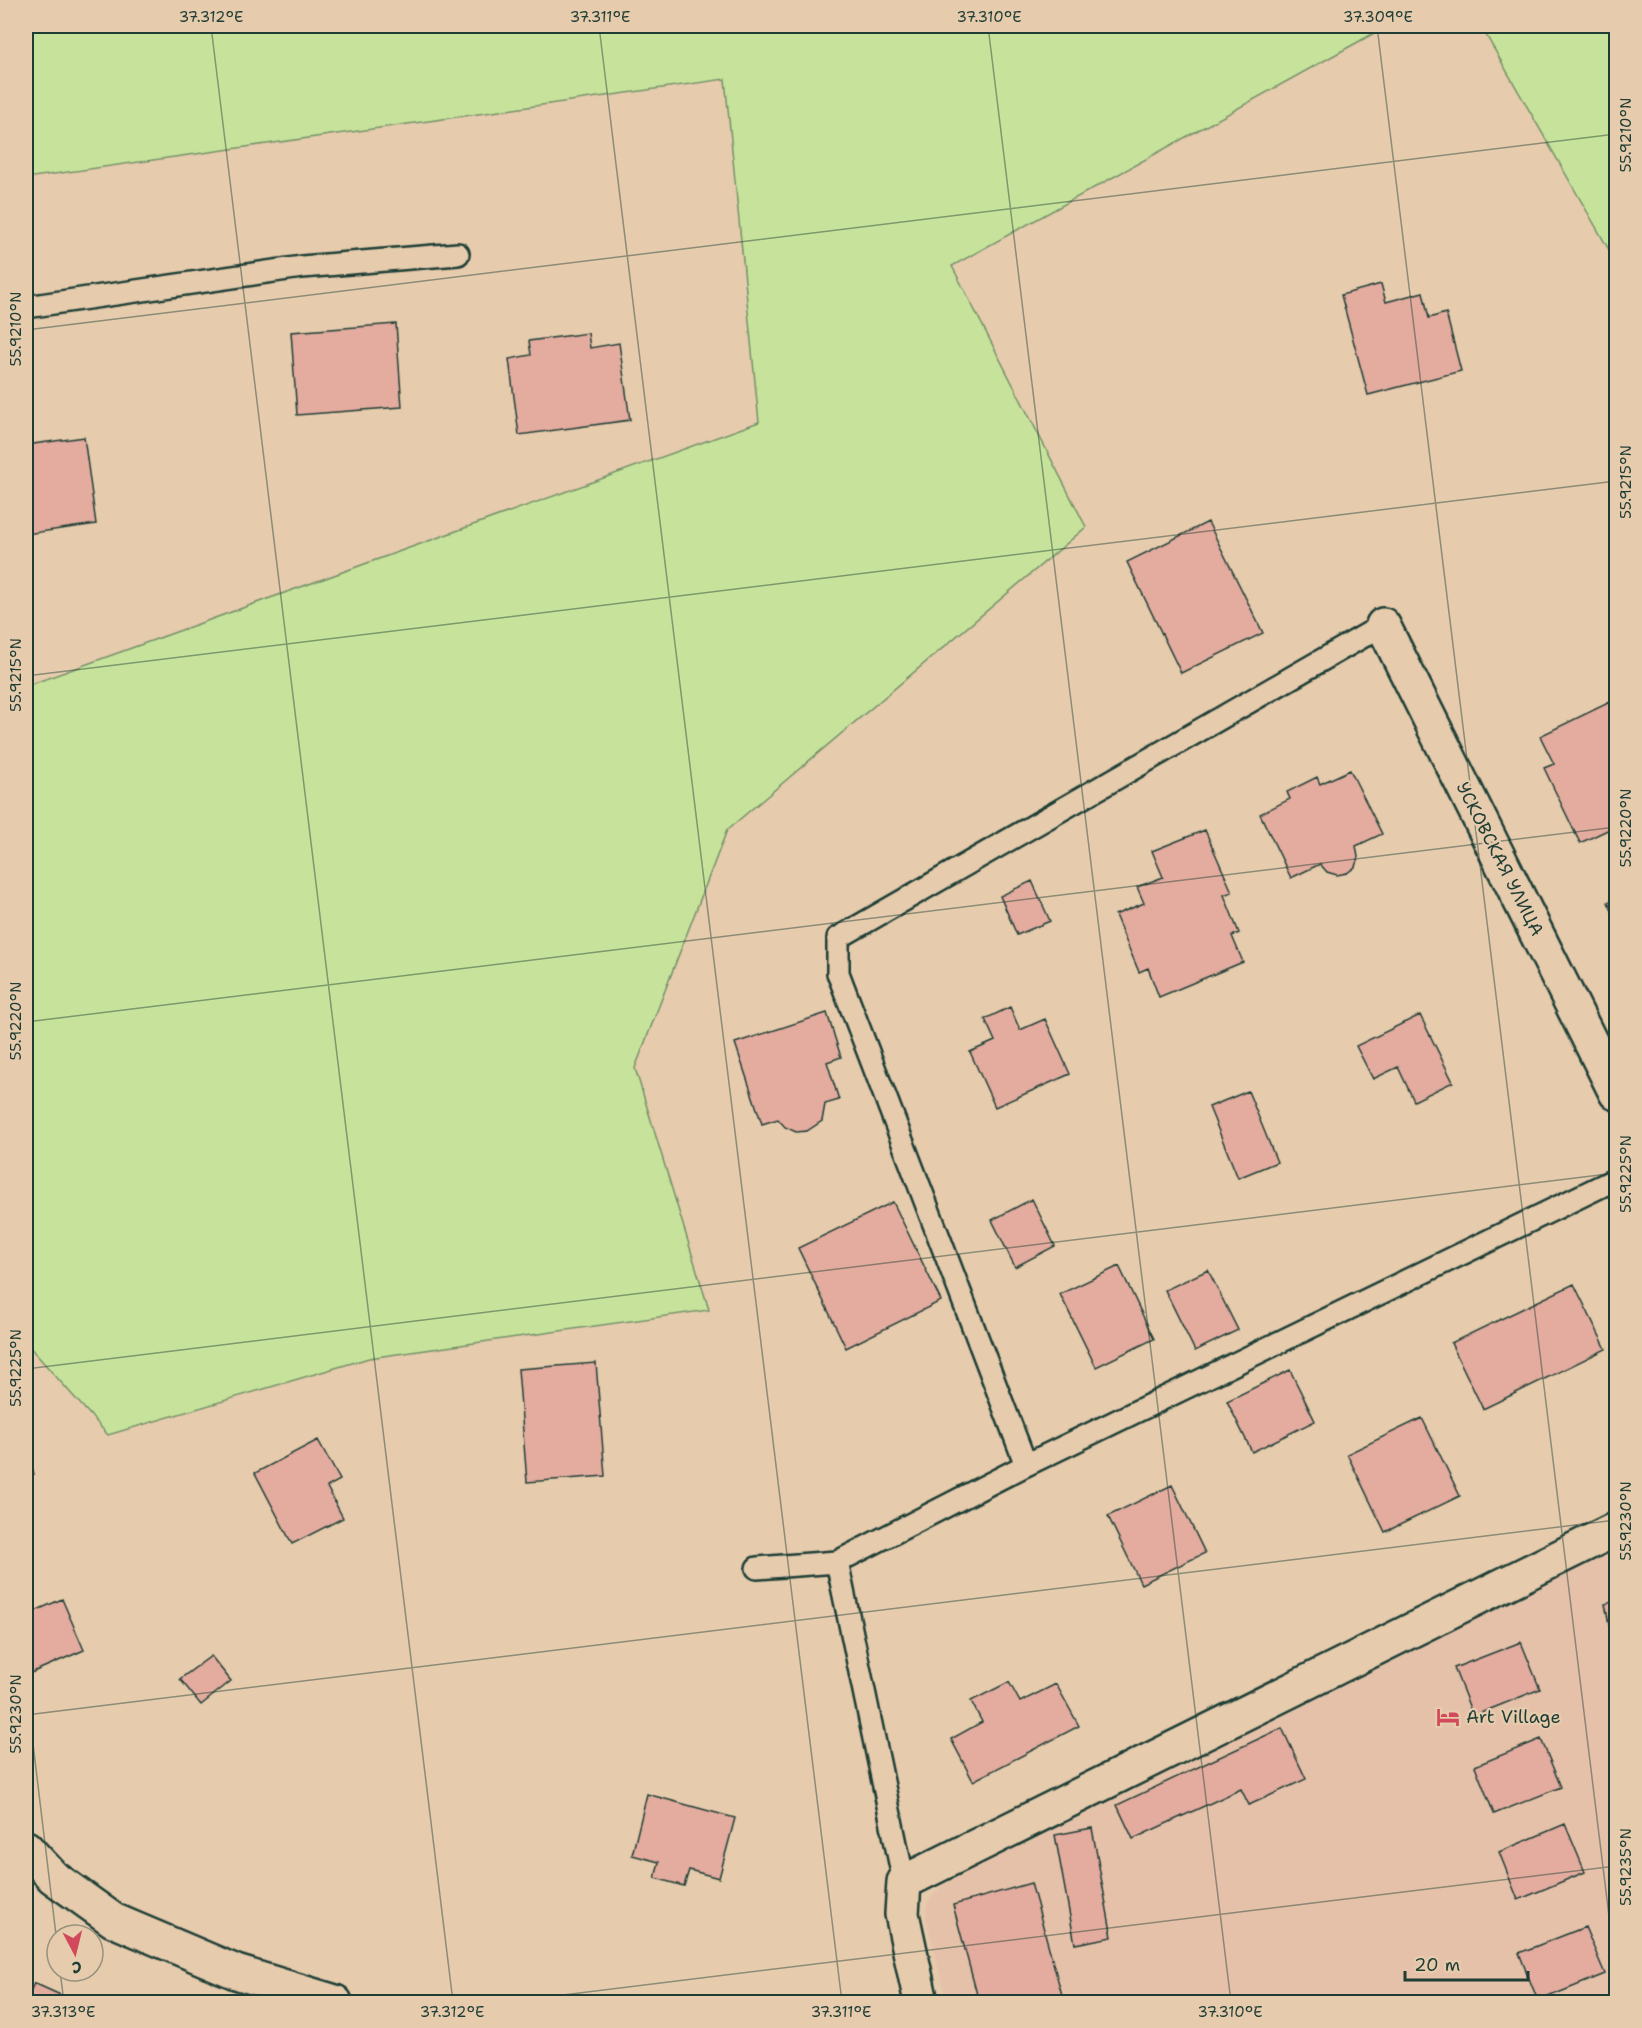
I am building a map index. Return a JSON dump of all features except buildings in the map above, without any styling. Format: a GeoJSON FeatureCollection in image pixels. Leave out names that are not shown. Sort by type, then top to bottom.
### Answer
{"type":"FeatureCollection","features":[{"type":"Feature","properties":{"kind":"street","name":"УСКОВСКАЯ УЛИЦА"},"geometry":{"type":"LineString","coordinates":[[1383,625],[1617,1093]]}},
{"type":"Feature","properties":{"kind":"street"},"geometry":{"type":"LineString","coordinates":[[921,2002],[902,1914],[904,1882],[1617,1529]]}},
{"type":"Feature","properties":{"kind":"street"},"geometry":{"type":"LineString","coordinates":[[26,1848],[53,1876],[112,1920],[236,1972],[334,2002]]}},
{"type":"Feature","properties":{"kind":"lane"},"geometry":{"type":"LineString","coordinates":[[26,307],[302,267],[458,254]]}},
{"type":"Feature","properties":{"kind":"lane"},"geometry":{"type":"LineString","coordinates":[[1026,1465],[838,973],[838,938],[1383,625]]}},
{"type":"Feature","properties":{"kind":"lane"},"geometry":{"type":"LineString","coordinates":[[757,1568],[837,1562],[1026,1465],[1617,1179]]}},
{"type":"Feature","properties":{"kind":"lane"},"geometry":{"type":"LineString","coordinates":[[837,1562],[904,1882]]}},
{"type":"Feature","properties":{"kind":"shaded area","name":"Art Village"},"geometry":{"type":"Polygon","coordinates":[[[1616,1550],[1616,2002],[947,2002],[926,1918],[928,1901],[944,1884],[1616,1550]]]}},
{"type":"Feature","properties":{"kind":"green space"},"geometry":{"type":"Polygon","coordinates":[[[26,26],[1387,26],[952,266],[1086,527],[727,830],[635,1068],[709,1310],[369,1358],[108,1435],[26,1343],[26,686],[759,422],[725,79],[26,178],[26,26]]]}},
{"type":"Feature","properties":{"kind":"green space"},"geometry":{"type":"Polygon","coordinates":[[[1481,26],[1616,26],[1616,262],[1481,26]]]}},
{"type":"Feature","properties":{"kind":"place","name":"Art Village"},"geometry":{"type":"Point","coordinates":[1448,1717]}}]}
